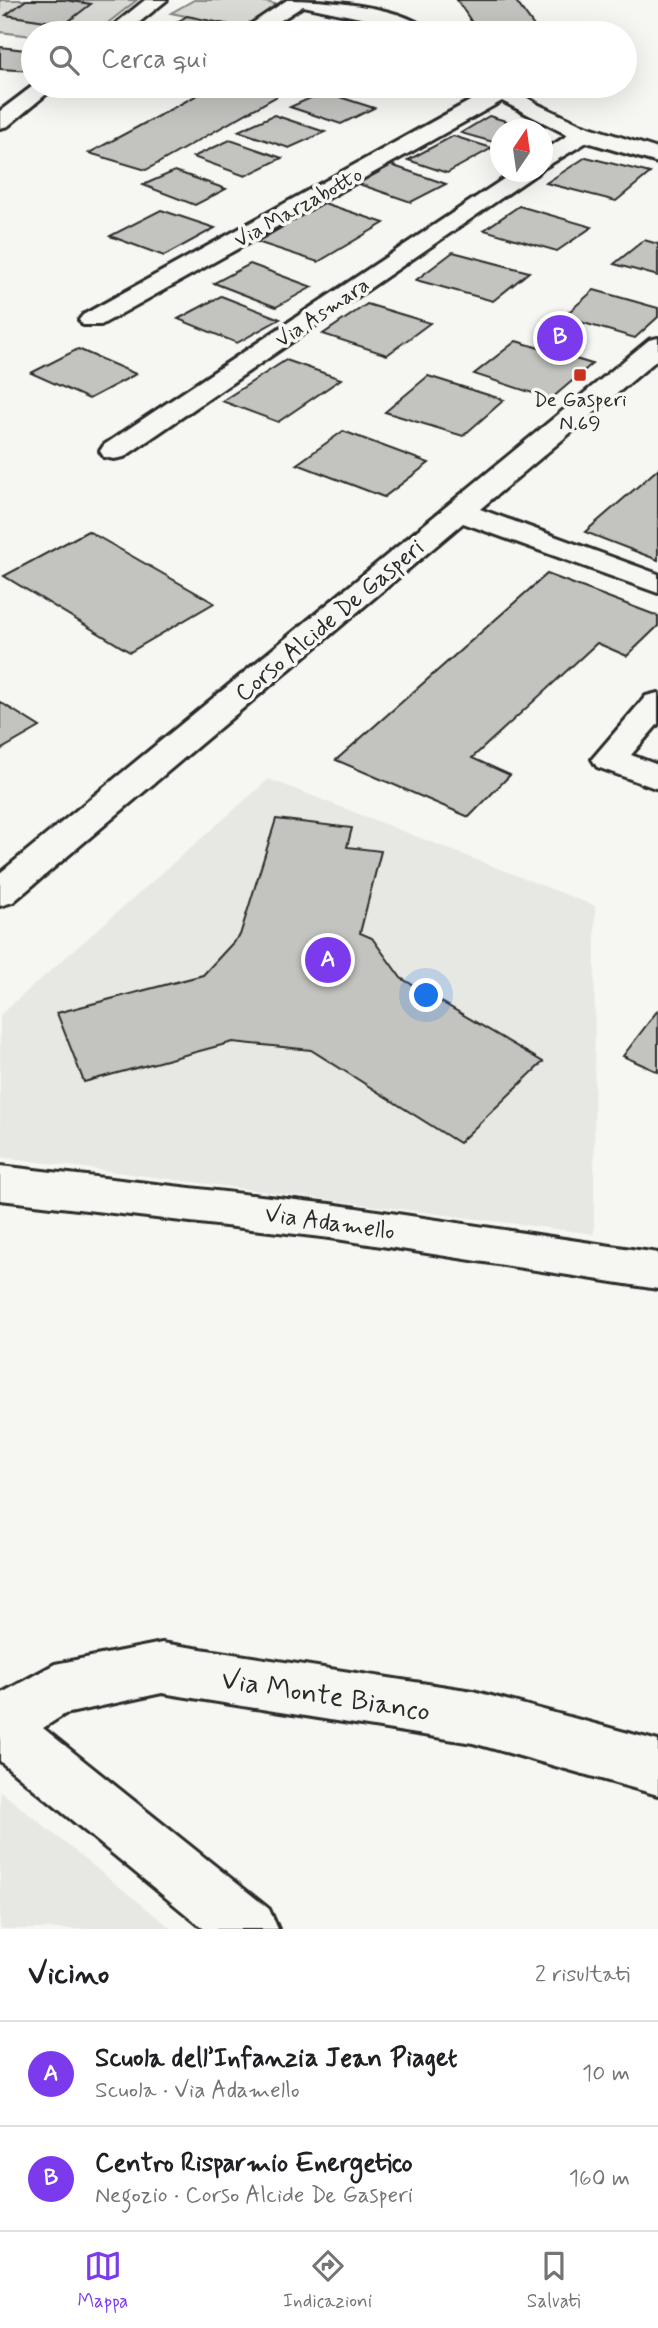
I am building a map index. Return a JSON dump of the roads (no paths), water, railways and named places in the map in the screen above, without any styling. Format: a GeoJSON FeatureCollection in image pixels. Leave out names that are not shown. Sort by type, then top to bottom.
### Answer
{"type":"FeatureCollection","features":[{"type":"Feature","properties":{"kind":"street"},"geometry":{"type":"LineString","coordinates":[[130,21],[157,0]]}},
{"type":"Feature","properties":{"kind":"street"},"geometry":{"type":"LineString","coordinates":[[267,21],[300,0],[359,11],[392,21]]}},
{"type":"Feature","properties":{"kind":"street"},"geometry":{"type":"LineString","coordinates":[[0,121],[30,98]]}},
{"type":"Feature","properties":{"kind":"street","name":"Via Marzabotto"},"geometry":{"type":"LineString","coordinates":[[92,320],[482,98]]}},
{"type":"Feature","properties":{"kind":"street"},"geometry":{"type":"LineString","coordinates":[[512,98],[529,109],[586,133],[658,156]]}},
{"type":"Feature","properties":{"kind":"street"},"geometry":{"type":"LineString","coordinates":[[553,155],[586,133]]}},
{"type":"Feature","properties":{"kind":"street","name":"Via Asmara"},"geometry":{"type":"LineString","coordinates":[[114,451],[513,182]]}},
{"type":"Feature","properties":{"kind":"street","name":"Corso Alcide De Gasperi"},"geometry":{"type":"LineString","coordinates":[[0,893],[658,346]]}},
{"type":"Feature","properties":{"kind":"street"},"geometry":{"type":"LineString","coordinates":[[459,512],[658,584]]}},
{"type":"Feature","properties":{"kind":"street"},"geometry":{"type":"LineString","coordinates":[[658,703],[609,759],[658,778]]}},
{"type":"Feature","properties":{"kind":"street","name":"Via Adamello"},"geometry":{"type":"LineString","coordinates":[[0,1183],[236,1209],[558,1253],[658,1271]]}},
{"type":"Feature","properties":{"kind":"street","name":"Via Monte Bianco"},"geometry":{"type":"LineString","coordinates":[[249,1929],[0,1726],[55,1690],[162,1668],[473,1717],[658,1769]]}},
{"type":"Feature","properties":{"kind":"place","name":"Centro Risparmio Energetico"},"geometry":{"type":"Point","coordinates":[560,338]}},
{"type":"Feature","properties":{"kind":"place","name":"De Gasperi N.69"},"geometry":{"type":"Point","coordinates":[580,375]}},
{"type":"Feature","properties":{"kind":"place","name":"Scuola dell’Infanzia Jean Piaget"},"geometry":{"type":"Point","coordinates":[328,960]}}]}
